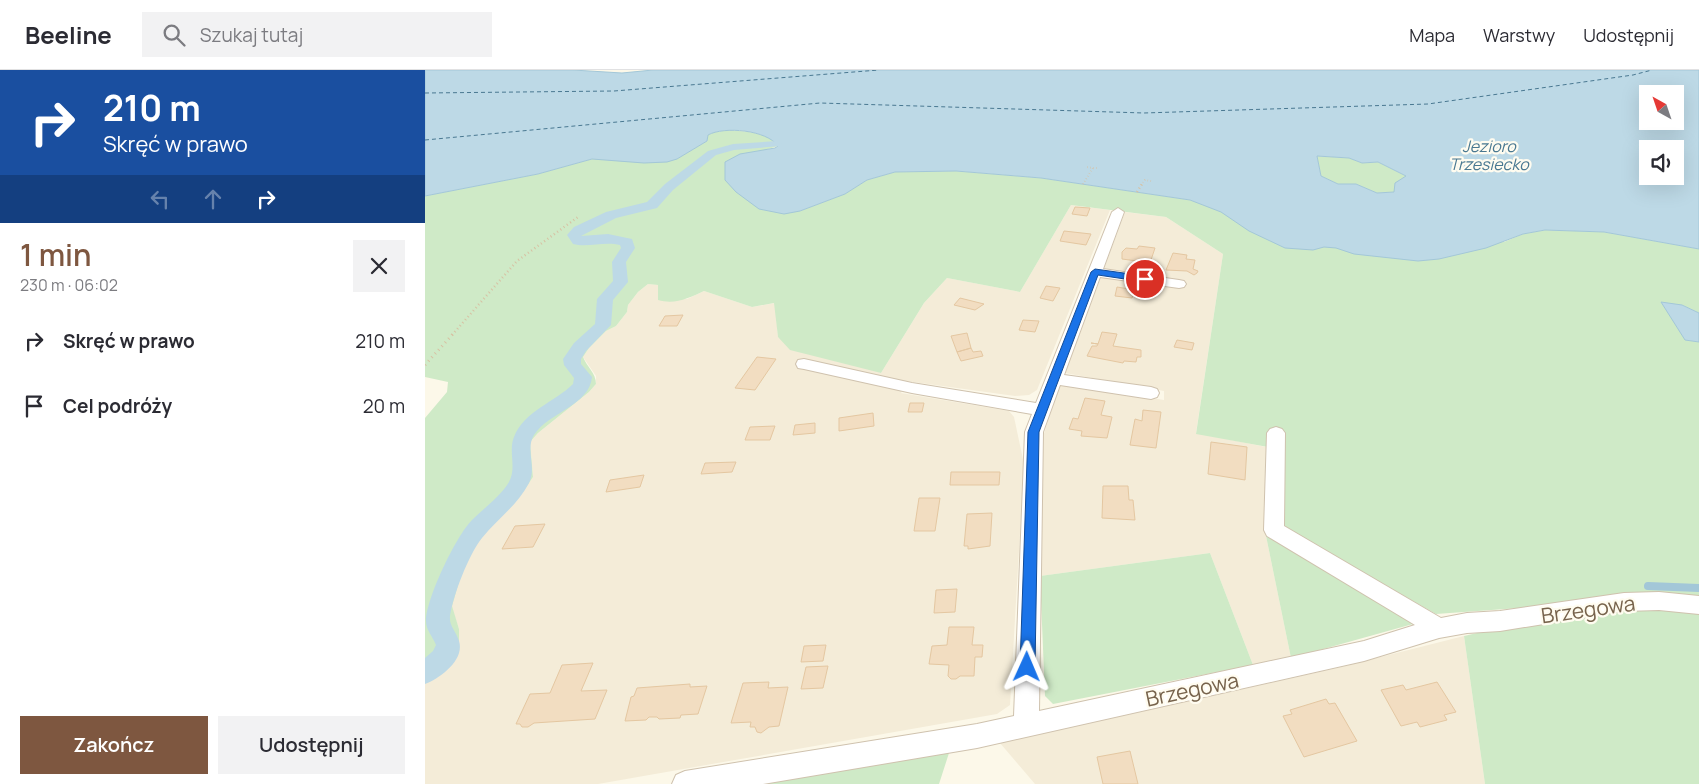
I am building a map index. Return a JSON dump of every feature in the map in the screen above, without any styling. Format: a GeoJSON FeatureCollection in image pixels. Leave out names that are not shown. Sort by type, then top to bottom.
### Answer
{"type":"FeatureCollection","features":[{"type":"Feature","properties":{"kind":"street"},"geometry":{"type":"LineString","coordinates":[[1026,725],[1033,432],[1118,212]]}},
{"type":"Feature","properties":{"kind":"street"},"geometry":{"type":"LineString","coordinates":[[1095,272],[1179,284]]}},
{"type":"Feature","properties":{"kind":"street"},"geometry":{"type":"LineString","coordinates":[[804,364],[912,388],[1042,410]]}},
{"type":"Feature","properties":{"kind":"street"},"geometry":{"type":"LineString","coordinates":[[1054,379],[1151,393]]}},
{"type":"Feature","properties":{"kind":"street"},"geometry":{"type":"LineString","coordinates":[[1276,433],[1274,530],[1439,628]]}},
{"type":"Feature","properties":{"kind":"street","name":"Brzegowa"},"geometry":{"type":"LineString","coordinates":[[685,784],[977,736],[1364,651],[1439,628],[1467,623],[1559,613],[1624,602],[1659,601],[1699,605]]}},
{"type":"Feature","properties":{"kind":"path"},"geometry":{"type":"LineString","coordinates":[[1087,167],[1098,168]]}},
{"type":"Feature","properties":{"kind":"path"},"geometry":{"type":"LineString","coordinates":[[1083,184],[1093,168]]}},
{"type":"Feature","properties":{"kind":"path"},"geometry":{"type":"LineString","coordinates":[[1137,192],[1145,180],[1151,181]]}},
{"type":"Feature","properties":{"kind":"path"},"geometry":{"type":"LineString","coordinates":[[425,365],[517,261],[578,217]]}},
{"type":"Feature","properties":{"kind":"shaded area"},"geometry":{"type":"Polygon","coordinates":[[[1071,205],[1110,210],[1037,390],[1029,395],[1015,396],[906,381],[901,393],[1009,411],[1014,417],[1024,464],[1010,705],[997,714],[598,784],[425,784],[425,682],[436,676],[451,660],[459,645],[459,629],[451,606],[474,544],[491,521],[523,492],[533,477],[530,442],[596,384],[596,376],[583,357],[606,331],[616,326],[627,312],[628,305],[638,292],[648,284],[658,285],[659,291],[687,299],[704,291],[752,307],[775,303],[778,337],[881,373],[924,303],[947,278],[1020,292],[1071,205]]]}},
{"type":"Feature","properties":{"kind":"shaded area"},"geometry":{"type":"Polygon","coordinates":[[[1125,212],[1166,217],[1223,254],[1196,433],[1266,447],[1265,531],[1291,658],[1253,665],[1210,553],[1040,576],[1042,440],[1060,383],[1164,400],[1164,391],[1065,373],[1125,212]]]}},
{"type":"Feature","properties":{"kind":"shaded area"},"geometry":{"type":"Polygon","coordinates":[[[1464,636],[1485,784],[1035,784],[1000,743],[1337,668],[1464,636]]]}},
{"type":"Feature","properties":{"kind":"green space"},"geometry":{"type":"Polygon","coordinates":[[[731,130],[763,135],[774,141],[778,146],[765,150],[800,211],[845,194],[867,180],[895,172],[956,171],[1041,178],[1190,200],[1208,206],[1504,242],[1523,234],[1545,230],[1604,232],[1699,249],[1699,313],[1682,305],[1685,339],[1699,342],[1699,598],[1559,605],[1436,614],[1283,528],[1284,450],[1196,434],[1223,254],[1166,217],[1071,205],[1020,292],[947,278],[924,303],[881,373],[790,350],[778,337],[774,303],[752,307],[704,291],[682,300],[670,302],[658,300],[658,285],[648,284],[638,292],[628,305],[627,312],[616,326],[606,331],[583,357],[595,377],[596,384],[530,442],[533,477],[523,492],[491,521],[474,544],[460,578],[452,606],[459,629],[459,645],[451,660],[436,676],[425,682],[425,418],[447,392],[448,382],[425,377],[425,196],[538,174],[592,159],[677,159],[707,141],[708,135],[714,132],[731,130]]]}},
{"type":"Feature","properties":{"kind":"green space"},"geometry":{"type":"Polygon","coordinates":[[[1317,156],[1349,158],[1362,163],[1378,162],[1406,176],[1394,192],[1377,193],[1356,184],[1338,184],[1321,176],[1317,156]]]}},
{"type":"Feature","properties":{"kind":"green space"},"geometry":{"type":"Polygon","coordinates":[[[1265,531],[1413,624],[1291,658],[1265,531]]]}},
{"type":"Feature","properties":{"kind":"green space"},"geometry":{"type":"Polygon","coordinates":[[[1210,553],[1253,665],[1053,704],[1045,696],[1040,576],[1210,553]]]}},
{"type":"Feature","properties":{"kind":"green space"},"geometry":{"type":"Polygon","coordinates":[[[1644,607],[1699,611],[1699,784],[1485,784],[1464,636],[1499,628],[1644,607]]]}},
{"type":"Feature","properties":{"kind":"green space"},"geometry":{"type":"Polygon","coordinates":[[[949,753],[939,784],[760,784],[949,753]]]}},
{"type":"Feature","properties":{"kind":"water","name":"Jezioro Trzesiecko"},"geometry":{"type":"Polygon","coordinates":[[[425,70],[573,70],[622,73],[653,70],[1699,70],[1699,249],[1604,232],[1545,230],[1523,234],[1486,248],[1439,259],[1418,261],[1354,254],[1336,248],[1324,247],[1313,250],[1285,248],[1249,231],[1221,212],[1190,200],[1041,178],[956,171],[895,172],[867,180],[845,194],[800,211],[784,214],[759,209],[736,192],[725,180],[725,162],[740,154],[778,146],[765,136],[734,130],[715,132],[708,135],[707,141],[677,159],[667,162],[644,163],[592,159],[538,174],[425,196],[425,70]],[[1317,156],[1321,176],[1338,184],[1356,184],[1377,193],[1394,192],[1395,183],[1406,176],[1378,162],[1362,163],[1349,158],[1317,156]]]}},
{"type":"Feature","properties":{"kind":"water"},"geometry":{"type":"Polygon","coordinates":[[[1661,302],[1682,305],[1699,313],[1699,342],[1685,340],[1661,302]]]}},
{"type":"Feature","properties":{"kind":"building"},"geometry":{"type":"Polygon","coordinates":[[[1075,207],[1090,208],[1087,216],[1072,214],[1075,207]]]}},
{"type":"Feature","properties":{"kind":"building"},"geometry":{"type":"Polygon","coordinates":[[[1064,231],[1091,234],[1086,245],[1060,241],[1064,231]]]}},
{"type":"Feature","properties":{"kind":"building"},"geometry":{"type":"Polygon","coordinates":[[[1139,246],[1155,248],[1148,269],[1135,267],[1137,261],[1122,259],[1122,252],[1126,248],[1137,249],[1139,246]]]}},
{"type":"Feature","properties":{"kind":"building"},"geometry":{"type":"Polygon","coordinates":[[[1173,253],[1187,255],[1186,259],[1195,260],[1193,269],[1198,271],[1197,273],[1194,275],[1187,271],[1166,270],[1173,253]]]}},
{"type":"Feature","properties":{"kind":"building"},"geometry":{"type":"Polygon","coordinates":[[[1046,286],[1060,288],[1053,301],[1040,298],[1046,286]]]}},
{"type":"Feature","properties":{"kind":"building"},"geometry":{"type":"Polygon","coordinates":[[[1117,287],[1135,290],[1132,298],[1115,296],[1117,287]]]}},
{"type":"Feature","properties":{"kind":"building"},"geometry":{"type":"Polygon","coordinates":[[[960,298],[984,304],[975,310],[954,305],[960,298]]]}},
{"type":"Feature","properties":{"kind":"building"},"geometry":{"type":"Polygon","coordinates":[[[683,315],[677,326],[659,326],[665,316],[683,315]]]}},
{"type":"Feature","properties":{"kind":"building"},"geometry":{"type":"Polygon","coordinates":[[[1023,320],[1039,321],[1035,332],[1019,330],[1023,320]]]}},
{"type":"Feature","properties":{"kind":"building"},"geometry":{"type":"Polygon","coordinates":[[[1102,332],[1117,334],[1113,346],[1141,350],[1141,357],[1137,357],[1136,362],[1124,361],[1123,363],[1087,356],[1092,346],[1097,346],[1102,332]]]}},
{"type":"Feature","properties":{"kind":"building"},"geometry":{"type":"Polygon","coordinates":[[[967,333],[971,348],[957,352],[951,336],[967,333]]]}},
{"type":"Feature","properties":{"kind":"building"},"geometry":{"type":"Polygon","coordinates":[[[1177,340],[1194,343],[1192,350],[1174,347],[1177,340]]]}},
{"type":"Feature","properties":{"kind":"building"},"geometry":{"type":"Polygon","coordinates":[[[971,348],[973,352],[981,351],[983,356],[961,361],[957,352],[971,348]]]}},
{"type":"Feature","properties":{"kind":"building"},"geometry":{"type":"Polygon","coordinates":[[[757,357],[776,359],[755,390],[735,388],[757,357]]]}},
{"type":"Feature","properties":{"kind":"building"},"geometry":{"type":"Polygon","coordinates":[[[1085,398],[1105,401],[1101,415],[1112,417],[1107,438],[1081,436],[1082,431],[1069,429],[1073,418],[1078,419],[1085,398]]]}},
{"type":"Feature","properties":{"kind":"building"},"geometry":{"type":"Polygon","coordinates":[[[910,403],[924,403],[922,412],[908,412],[910,403]]]}},
{"type":"Feature","properties":{"kind":"building"},"geometry":{"type":"Polygon","coordinates":[[[1143,410],[1161,412],[1156,448],[1130,445],[1135,419],[1142,421],[1143,410]]]}},
{"type":"Feature","properties":{"kind":"building"},"geometry":{"type":"Polygon","coordinates":[[[873,413],[874,426],[839,431],[839,418],[873,413]]]}},
{"type":"Feature","properties":{"kind":"building"},"geometry":{"type":"Polygon","coordinates":[[[815,423],[815,433],[793,435],[795,425],[815,423]]]}},
{"type":"Feature","properties":{"kind":"building"},"geometry":{"type":"Polygon","coordinates":[[[775,426],[770,440],[745,440],[750,427],[775,426]]]}},
{"type":"Feature","properties":{"kind":"building"},"geometry":{"type":"Polygon","coordinates":[[[1211,442],[1247,447],[1245,480],[1208,474],[1211,442]]]}},
{"type":"Feature","properties":{"kind":"building"},"geometry":{"type":"Polygon","coordinates":[[[736,462],[732,472],[701,474],[705,463],[736,462]]]}},
{"type":"Feature","properties":{"kind":"building"},"geometry":{"type":"Polygon","coordinates":[[[951,472],[1000,472],[999,485],[950,485],[951,472]]]}},
{"type":"Feature","properties":{"kind":"building"},"geometry":{"type":"Polygon","coordinates":[[[644,475],[640,487],[606,492],[610,480],[644,475]]]}},
{"type":"Feature","properties":{"kind":"building"},"geometry":{"type":"Polygon","coordinates":[[[1103,486],[1128,486],[1129,500],[1133,500],[1135,520],[1102,518],[1103,486]]]}},
{"type":"Feature","properties":{"kind":"building"},"geometry":{"type":"Polygon","coordinates":[[[919,498],[940,498],[935,531],[914,531],[919,498]]]}},
{"type":"Feature","properties":{"kind":"building"},"geometry":{"type":"Polygon","coordinates":[[[992,513],[990,546],[968,549],[968,546],[964,546],[967,514],[992,513]]]}},
{"type":"Feature","properties":{"kind":"building"},"geometry":{"type":"Polygon","coordinates":[[[545,524],[533,547],[502,549],[515,526],[545,524]]]}},
{"type":"Feature","properties":{"kind":"building"},"geometry":{"type":"Polygon","coordinates":[[[957,589],[955,612],[934,613],[936,590],[957,589]]]}},
{"type":"Feature","properties":{"kind":"building"},"geometry":{"type":"Polygon","coordinates":[[[949,627],[974,627],[972,645],[983,645],[982,657],[975,657],[974,676],[960,676],[956,679],[951,679],[948,676],[949,665],[929,664],[932,646],[947,645],[949,627]]]}},
{"type":"Feature","properties":{"kind":"building"},"geometry":{"type":"Polygon","coordinates":[[[826,645],[823,661],[801,662],[804,646],[826,645]]]}},
{"type":"Feature","properties":{"kind":"building"},"geometry":{"type":"Polygon","coordinates":[[[593,663],[581,691],[607,690],[595,719],[534,723],[528,727],[516,724],[530,694],[550,693],[562,665],[593,663]]]}},
{"type":"Feature","properties":{"kind":"building"},"geometry":{"type":"Polygon","coordinates":[[[828,666],[823,688],[801,689],[806,667],[828,666]]]}},
{"type":"Feature","properties":{"kind":"building"},"geometry":{"type":"Polygon","coordinates":[[[769,682],[768,688],[788,687],[779,726],[769,727],[761,733],[757,732],[755,727],[750,727],[751,722],[731,723],[743,683],[769,682]]]}},
{"type":"Feature","properties":{"kind":"building"},"geometry":{"type":"Polygon","coordinates":[[[1437,682],[1456,712],[1444,715],[1447,720],[1420,727],[1417,722],[1401,726],[1381,690],[1403,685],[1406,690],[1437,682]]]}},
{"type":"Feature","properties":{"kind":"building"},"geometry":{"type":"Polygon","coordinates":[[[690,684],[690,687],[707,686],[698,714],[681,715],[680,718],[659,719],[657,717],[649,717],[646,720],[625,721],[631,697],[634,696],[637,688],[690,684]]]}},
{"type":"Feature","properties":{"kind":"building"},"geometry":{"type":"Polygon","coordinates":[[[1326,699],[1329,704],[1335,703],[1357,741],[1304,757],[1283,716],[1292,714],[1290,710],[1326,699]]]}},
{"type":"Feature","properties":{"kind":"building"},"geometry":{"type":"Polygon","coordinates":[[[1130,751],[1138,784],[1103,784],[1097,757],[1130,751]]]}},
{"type":"Feature","properties":{"kind":"waterway"},"geometry":{"type":"LineString","coordinates":[[425,672],[438,663],[447,650],[447,640],[440,630],[438,616],[461,554],[474,532],[511,495],[520,481],[522,475],[523,438],[531,425],[582,386],[583,377],[573,365],[572,359],[580,347],[603,325],[605,299],[620,282],[619,262],[628,248],[627,242],[608,238],[578,241],[574,235],[579,230],[611,215],[652,205],[669,187],[712,153],[733,147],[777,144]]}},
{"type":"Feature","properties":{"kind":"waterway"},"geometry":{"type":"LineString","coordinates":[[1648,586],[1699,588]]}},
{"type":"Feature","properties":{"kind":"ferry route"},"geometry":{"type":"LineString","coordinates":[[425,93],[614,91],[879,70]]}},
{"type":"Feature","properties":{"kind":"ferry route"},"geometry":{"type":"LineString","coordinates":[[425,140],[820,103],[1144,113],[1428,104],[1633,75],[1652,70]]}},
{"type":"Feature","properties":{"kind":"route"},"geometry":{"type":"LineString","coordinates":[[1027,667],[1033,432],[1095,272],[1145,279]]}}]}
